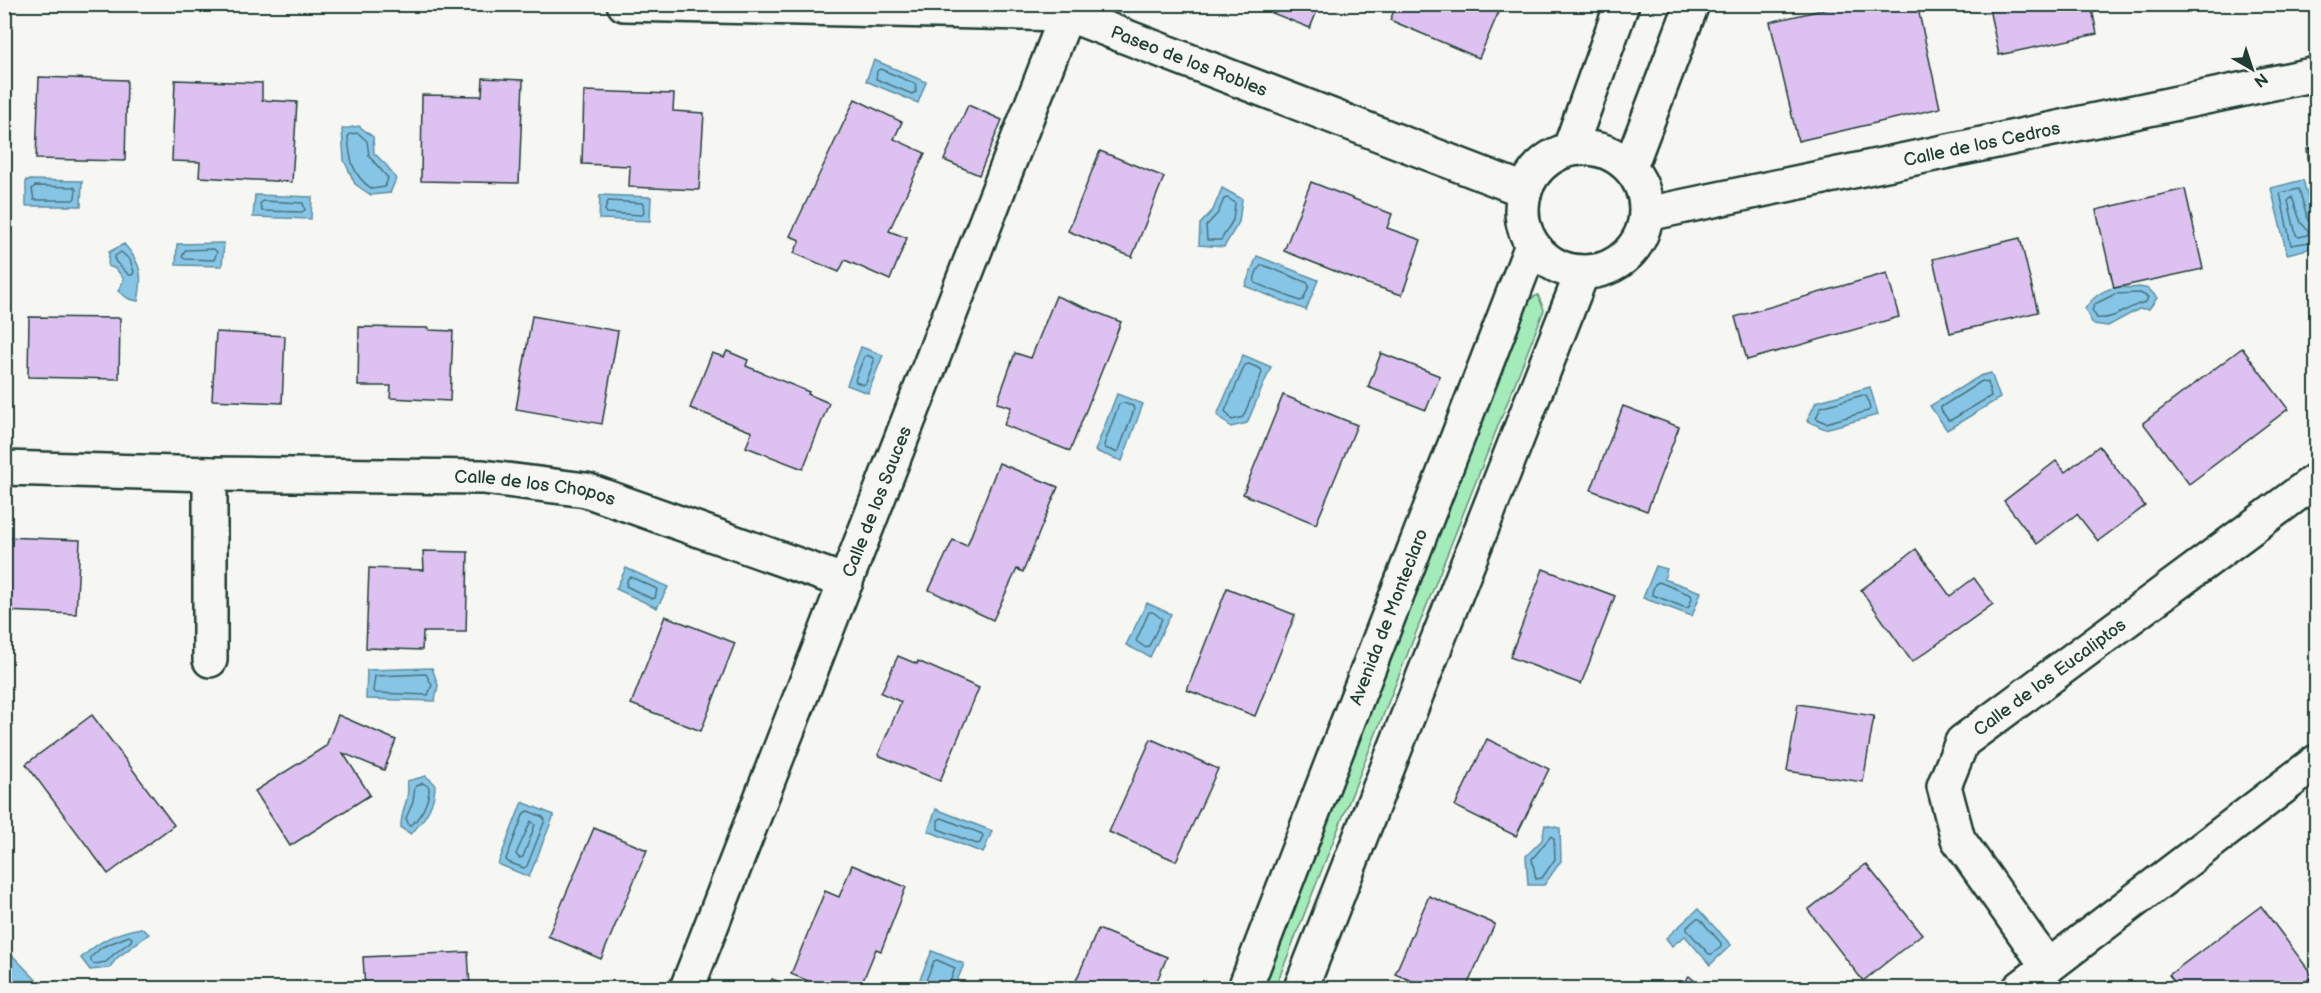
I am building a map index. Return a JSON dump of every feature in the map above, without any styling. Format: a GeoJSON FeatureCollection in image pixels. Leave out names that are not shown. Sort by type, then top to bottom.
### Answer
{"type":"FeatureCollection","features":[{"type":"Feature","properties":{"kind":"street","name":"Paseo de los Robles"},"geometry":{"type":"LineString","coordinates":[[624,4],[1066,14],[1524,190]]}},
{"type":"Feature","properties":{"kind":"street"},"geometry":{"type":"LineString","coordinates":[[1570,148],[1622,4]]}},
{"type":"Feature","properties":{"kind":"street"},"geometry":{"type":"LineString","coordinates":[[1630,167],[1692,4]]}},
{"type":"Feature","properties":{"kind":"street","name":"Calle de los Sauces"},"geometry":{"type":"LineString","coordinates":[[687,988],[1066,14]]}},
{"type":"Feature","properties":{"kind":"street","name":"Calle de los Cedros"},"geometry":{"type":"LineString","coordinates":[[1647,214],[2316,74]]}},
{"type":"Feature","properties":{"kind":"street"},"geometry":{"type":"LineString","coordinates":[[1570,148],[1603,150],[1630,167],[1644,189],[1647,214],[1636,245],[1613,266],[1582,273],[1563,270],[1545,260],[1532,246],[1521,219],[1524,190],[1534,171],[1551,157],[1570,148]]}},
{"type":"Feature","properties":{"kind":"street","name":"Avenida de Monteclaro"},"geometry":{"type":"LineString","coordinates":[[1245,988],[1532,246]]}},
{"type":"Feature","properties":{"kind":"street"},"geometry":{"type":"LineString","coordinates":[[1301,988],[1582,273]]}},
{"type":"Feature","properties":{"kind":"street","name":"Calle de los Chopos"},"geometry":{"type":"LineString","coordinates":[[4,468],[210,474],[483,477],[586,490],[846,582]]}},
{"type":"Feature","properties":{"kind":"street"},"geometry":{"type":"LineString","coordinates":[[210,474],[210,660]]}},
{"type":"Feature","properties":{"kind":"street","name":"Calle de los Eucaliptos"},"geometry":{"type":"LineString","coordinates":[[2048,967],[1958,840],[1944,786],[1962,742],[2316,480]]}},
{"type":"Feature","properties":{"kind":"street"},"geometry":{"type":"LineString","coordinates":[[2020,988],[2316,762]]}},
{"type":"Feature","properties":{"kind":"green space"},"geometry":{"type":"Polygon","coordinates":[[[1538,295],[1544,310],[1275,988],[1257,988],[1523,302],[1538,295]]]}},
{"type":"Feature","properties":{"kind":"water"},"geometry":{"type":"Polygon","coordinates":[[[874,60],[926,82],[918,103],[866,81],[874,60]]]}},
{"type":"Feature","properties":{"kind":"water"},"geometry":{"type":"Polygon","coordinates":[[[359,126],[373,137],[374,153],[396,179],[390,193],[371,195],[355,184],[344,160],[342,129],[359,126]]]}},
{"type":"Feature","properties":{"kind":"water"},"geometry":{"type":"Polygon","coordinates":[[[26,180],[82,181],[81,206],[26,206],[26,180]]]}},
{"type":"Feature","properties":{"kind":"water"},"geometry":{"type":"Polygon","coordinates":[[[2303,180],[2316,227],[2316,247],[2287,254],[2271,188],[2303,180]]]}},
{"type":"Feature","properties":{"kind":"water"},"geometry":{"type":"Polygon","coordinates":[[[1222,188],[1242,199],[1239,222],[1224,247],[1199,245],[1200,224],[1213,210],[1222,188]]]}},
{"type":"Feature","properties":{"kind":"water"},"geometry":{"type":"Polygon","coordinates":[[[255,195],[312,197],[311,219],[253,217],[255,195]]]}},
{"type":"Feature","properties":{"kind":"water"},"geometry":{"type":"Polygon","coordinates":[[[600,195],[651,197],[650,221],[599,219],[600,195]]]}},
{"type":"Feature","properties":{"kind":"water"},"geometry":{"type":"Polygon","coordinates":[[[224,243],[222,266],[176,265],[177,244],[224,243]]]}},
{"type":"Feature","properties":{"kind":"water"},"geometry":{"type":"Polygon","coordinates":[[[124,244],[138,264],[140,271],[138,301],[129,299],[118,291],[124,279],[116,269],[108,266],[109,252],[124,244]]]}},
{"type":"Feature","properties":{"kind":"water"},"geometry":{"type":"Polygon","coordinates":[[[1257,256],[1318,280],[1306,310],[1245,286],[1257,256]]]}},
{"type":"Feature","properties":{"kind":"water"},"geometry":{"type":"Polygon","coordinates":[[[2114,288],[2149,289],[2157,298],[2149,309],[2139,309],[2108,326],[2093,324],[2085,309],[2097,296],[2114,288]]]}},
{"type":"Feature","properties":{"kind":"water"},"geometry":{"type":"Polygon","coordinates":[[[861,347],[883,355],[868,393],[847,385],[861,347]]]}},
{"type":"Feature","properties":{"kind":"water"},"geometry":{"type":"Polygon","coordinates":[[[1243,355],[1271,367],[1247,423],[1231,427],[1217,415],[1243,355]]]}},
{"type":"Feature","properties":{"kind":"water"},"geometry":{"type":"Polygon","coordinates":[[[1991,373],[2000,398],[1947,430],[1930,406],[1980,376],[1991,373]]]}},
{"type":"Feature","properties":{"kind":"water"},"geometry":{"type":"Polygon","coordinates":[[[1870,387],[1878,415],[1825,429],[1807,421],[1816,402],[1870,387]]]}},
{"type":"Feature","properties":{"kind":"water"},"geometry":{"type":"Polygon","coordinates":[[[1117,394],[1143,404],[1122,461],[1095,451],[1117,394]]]}},
{"type":"Feature","properties":{"kind":"water"},"geometry":{"type":"Polygon","coordinates":[[[1656,566],[1667,569],[1664,579],[1701,592],[1692,616],[1643,598],[1656,566]]]}},
{"type":"Feature","properties":{"kind":"water"},"geometry":{"type":"Polygon","coordinates":[[[626,568],[668,587],[657,608],[616,589],[626,568]]]}},
{"type":"Feature","properties":{"kind":"water"},"geometry":{"type":"Polygon","coordinates":[[[1147,603],[1171,614],[1150,657],[1126,645],[1147,603]]]}},
{"type":"Feature","properties":{"kind":"water"},"geometry":{"type":"Polygon","coordinates":[[[432,668],[438,685],[435,701],[366,699],[367,670],[432,668]]]}},
{"type":"Feature","properties":{"kind":"water"},"geometry":{"type":"Polygon","coordinates":[[[426,776],[435,784],[435,792],[425,817],[411,834],[401,828],[408,794],[407,781],[426,776]]]}},
{"type":"Feature","properties":{"kind":"water"},"geometry":{"type":"Polygon","coordinates":[[[522,802],[554,815],[529,877],[498,864],[522,802]]]}},
{"type":"Feature","properties":{"kind":"water"},"geometry":{"type":"Polygon","coordinates":[[[936,809],[992,831],[983,853],[928,831],[936,809]]]}},
{"type":"Feature","properties":{"kind":"water"},"geometry":{"type":"Polygon","coordinates":[[[1545,825],[1560,828],[1561,861],[1544,885],[1528,885],[1526,856],[1542,840],[1545,825]]]}},
{"type":"Feature","properties":{"kind":"water"},"geometry":{"type":"Polygon","coordinates":[[[1698,909],[1731,945],[1710,965],[1685,936],[1672,946],[1666,938],[1698,909]]]}},
{"type":"Feature","properties":{"kind":"water"},"geometry":{"type":"Polygon","coordinates":[[[141,928],[149,934],[117,958],[109,968],[90,970],[81,958],[108,938],[141,928]]]}},
{"type":"Feature","properties":{"kind":"water"},"geometry":{"type":"Polygon","coordinates":[[[932,951],[964,964],[954,988],[916,988],[932,951]]]}},
{"type":"Feature","properties":{"kind":"water"},"geometry":{"type":"Polygon","coordinates":[[[13,956],[44,988],[5,988],[5,964],[13,956]]]}},
{"type":"Feature","properties":{"kind":"building"},"geometry":{"type":"Polygon","coordinates":[[[1250,4],[1320,4],[1310,28],[1250,4]]]}},
{"type":"Feature","properties":{"kind":"building"},"geometry":{"type":"Polygon","coordinates":[[[1397,4],[1502,4],[1479,58],[1390,20],[1397,4]]]}},
{"type":"Feature","properties":{"kind":"building"},"geometry":{"type":"Polygon","coordinates":[[[1848,4],[1917,4],[1940,108],[1798,141],[1770,22],[1848,4]]]}},
{"type":"Feature","properties":{"kind":"building"},"geometry":{"type":"Polygon","coordinates":[[[1988,4],[2091,4],[2097,34],[1999,55],[1988,4]]]}},
{"type":"Feature","properties":{"kind":"building"},"geometry":{"type":"Polygon","coordinates":[[[2153,4],[2187,4],[2154,11],[2153,4]]]}},
{"type":"Feature","properties":{"kind":"building"},"geometry":{"type":"Polygon","coordinates":[[[39,77],[127,80],[125,161],[36,159],[39,77]]]}},
{"type":"Feature","properties":{"kind":"building"},"geometry":{"type":"Polygon","coordinates":[[[483,78],[523,80],[519,183],[421,181],[422,95],[482,96],[483,78]]]}},
{"type":"Feature","properties":{"kind":"building"},"geometry":{"type":"Polygon","coordinates":[[[175,80],[262,83],[262,100],[297,102],[292,182],[199,177],[200,162],[172,161],[175,80]]]}},
{"type":"Feature","properties":{"kind":"building"},"geometry":{"type":"Polygon","coordinates":[[[584,91],[674,94],[673,111],[704,113],[699,190],[629,187],[630,166],[582,164],[584,91]]]}},
{"type":"Feature","properties":{"kind":"building"},"geometry":{"type":"Polygon","coordinates":[[[855,99],[902,122],[894,139],[925,153],[889,231],[907,238],[890,280],[845,260],[839,272],[794,253],[800,240],[790,236],[855,99]]]}},
{"type":"Feature","properties":{"kind":"building"},"geometry":{"type":"Polygon","coordinates":[[[968,105],[1002,120],[979,175],[944,160],[968,105]]]}},
{"type":"Feature","properties":{"kind":"building"},"geometry":{"type":"Polygon","coordinates":[[[2316,148],[2316,221],[2307,149],[2316,148]]]}},
{"type":"Feature","properties":{"kind":"building"},"geometry":{"type":"Polygon","coordinates":[[[1100,151],[1164,177],[1132,257],[1068,231],[1100,151]]]}},
{"type":"Feature","properties":{"kind":"building"},"geometry":{"type":"Polygon","coordinates":[[[1311,182],[1392,214],[1387,228],[1421,240],[1402,295],[1284,251],[1311,182]]]}},
{"type":"Feature","properties":{"kind":"building"},"geometry":{"type":"Polygon","coordinates":[[[2185,189],[2203,269],[2114,288],[2096,210],[2185,189]]]}},
{"type":"Feature","properties":{"kind":"building"},"geometry":{"type":"Polygon","coordinates":[[[2020,238],[2038,312],[1950,333],[1933,259],[2020,238]]]}},
{"type":"Feature","properties":{"kind":"building"},"geometry":{"type":"Polygon","coordinates":[[[1887,273],[1899,317],[1747,360],[1735,317],[1887,273]]]}},
{"type":"Feature","properties":{"kind":"building"},"geometry":{"type":"Polygon","coordinates":[[[1056,296],[1121,322],[1070,451],[1004,425],[1011,407],[997,403],[1015,353],[1031,358],[1056,296]]]}},
{"type":"Feature","properties":{"kind":"building"},"geometry":{"type":"Polygon","coordinates":[[[532,316],[618,331],[602,424],[516,409],[532,316]]]}},
{"type":"Feature","properties":{"kind":"building"},"geometry":{"type":"Polygon","coordinates":[[[29,317],[120,318],[119,379],[28,377],[29,317]]]}},
{"type":"Feature","properties":{"kind":"building"},"geometry":{"type":"Polygon","coordinates":[[[359,327],[429,328],[429,330],[453,331],[450,401],[390,398],[391,386],[358,386],[359,327]]]}},
{"type":"Feature","properties":{"kind":"building"},"geometry":{"type":"Polygon","coordinates":[[[216,332],[285,336],[282,403],[212,400],[216,332]]]}},
{"type":"Feature","properties":{"kind":"building"},"geometry":{"type":"Polygon","coordinates":[[[2242,348],[2288,409],[2189,484],[2143,423],[2242,348]]]}},
{"type":"Feature","properties":{"kind":"building"},"geometry":{"type":"Polygon","coordinates":[[[727,351],[748,360],[746,366],[809,392],[808,394],[829,403],[803,469],[746,447],[752,432],[690,408],[712,353],[724,357],[727,351]]]}},
{"type":"Feature","properties":{"kind":"building"},"geometry":{"type":"Polygon","coordinates":[[[1381,353],[1440,376],[1426,410],[1368,387],[1381,353]]]}},
{"type":"Feature","properties":{"kind":"building"},"geometry":{"type":"Polygon","coordinates":[[[1283,395],[1357,425],[1316,524],[1243,494],[1283,395]]]}},
{"type":"Feature","properties":{"kind":"building"},"geometry":{"type":"Polygon","coordinates":[[[1623,406],[1679,427],[1647,511],[1591,490],[1623,406]]]}},
{"type":"Feature","properties":{"kind":"building"},"geometry":{"type":"Polygon","coordinates":[[[2099,446],[2145,506],[2098,541],[2077,514],[2037,544],[2004,501],[2056,461],[2065,472],[2099,446]]]}},
{"type":"Feature","properties":{"kind":"building"},"geometry":{"type":"Polygon","coordinates":[[[999,463],[1058,487],[1023,572],[1017,569],[993,620],[929,590],[953,540],[967,546],[999,463]]]}},
{"type":"Feature","properties":{"kind":"building"},"geometry":{"type":"Polygon","coordinates":[[[4,537],[80,540],[76,614],[4,611],[4,537]]]}},
{"type":"Feature","properties":{"kind":"building"},"geometry":{"type":"Polygon","coordinates":[[[1916,549],[1950,596],[1974,578],[1993,604],[1912,662],[1861,590],[1916,549]]]}},
{"type":"Feature","properties":{"kind":"building"},"geometry":{"type":"Polygon","coordinates":[[[423,551],[468,552],[466,632],[423,632],[422,650],[366,648],[369,568],[424,570],[423,551]]]}},
{"type":"Feature","properties":{"kind":"building"},"geometry":{"type":"Polygon","coordinates":[[[1543,569],[1615,596],[1581,684],[1510,657],[1543,569]]]}},
{"type":"Feature","properties":{"kind":"building"},"geometry":{"type":"Polygon","coordinates":[[[1227,588],[1295,615],[1255,716],[1187,690],[1227,588]]]}},
{"type":"Feature","properties":{"kind":"building"},"geometry":{"type":"Polygon","coordinates":[[[665,616],[735,643],[701,731],[631,704],[665,616]]]}},
{"type":"Feature","properties":{"kind":"building"},"geometry":{"type":"Polygon","coordinates":[[[898,656],[917,664],[918,661],[979,688],[940,781],[878,755],[901,702],[881,693],[898,656]]]}},
{"type":"Feature","properties":{"kind":"building"},"geometry":{"type":"Polygon","coordinates":[[[1798,704],[1874,716],[1863,782],[1787,771],[1798,704]]]}},
{"type":"Feature","properties":{"kind":"building"},"geometry":{"type":"Polygon","coordinates":[[[92,715],[174,825],[108,874],[26,764],[92,715]]]}},
{"type":"Feature","properties":{"kind":"building"},"geometry":{"type":"Polygon","coordinates":[[[338,715],[396,740],[384,770],[343,753],[370,795],[290,846],[255,791],[326,746],[338,715]]]}},
{"type":"Feature","properties":{"kind":"building"},"geometry":{"type":"Polygon","coordinates":[[[1151,739],[1218,769],[1176,861],[1109,832],[1151,739]]]}},
{"type":"Feature","properties":{"kind":"building"},"geometry":{"type":"Polygon","coordinates":[[[1487,739],[1549,769],[1516,836],[1455,806],[1487,739]]]}},
{"type":"Feature","properties":{"kind":"building"},"geometry":{"type":"Polygon","coordinates":[[[594,828],[647,850],[601,959],[548,936],[594,828]]]}},
{"type":"Feature","properties":{"kind":"building"},"geometry":{"type":"Polygon","coordinates":[[[1866,864],[1922,934],[1863,981],[1808,910],[1866,864]]]}},
{"type":"Feature","properties":{"kind":"building"},"geometry":{"type":"Polygon","coordinates":[[[852,865],[906,887],[881,951],[876,949],[860,988],[826,988],[791,974],[825,891],[839,897],[852,865]]]}},
{"type":"Feature","properties":{"kind":"building"},"geometry":{"type":"Polygon","coordinates":[[[2316,874],[2316,891],[2308,879],[2316,874]]]}},
{"type":"Feature","properties":{"kind":"building"},"geometry":{"type":"Polygon","coordinates":[[[1429,896],[1495,924],[1466,988],[1429,988],[1395,974],[1429,896]]]}},
{"type":"Feature","properties":{"kind":"building"},"geometry":{"type":"Polygon","coordinates":[[[2261,906],[2313,976],[2297,988],[2179,988],[2169,975],[2261,906]]]}},
{"type":"Feature","properties":{"kind":"building"},"geometry":{"type":"Polygon","coordinates":[[[1098,929],[1167,957],[1154,988],[1073,988],[1098,929]]]}},
{"type":"Feature","properties":{"kind":"building"},"geometry":{"type":"Polygon","coordinates":[[[468,952],[470,988],[365,988],[363,957],[468,952]]]}},
{"type":"Feature","properties":{"kind":"building"},"geometry":{"type":"Polygon","coordinates":[[[1689,976],[1703,988],[1678,988],[1689,976]]]}},
{"type":"Feature","properties":{"kind":"building"},"geometry":{"type":"Polygon","coordinates":[[[772,979],[795,988],[768,988],[772,979]]]}}]}
